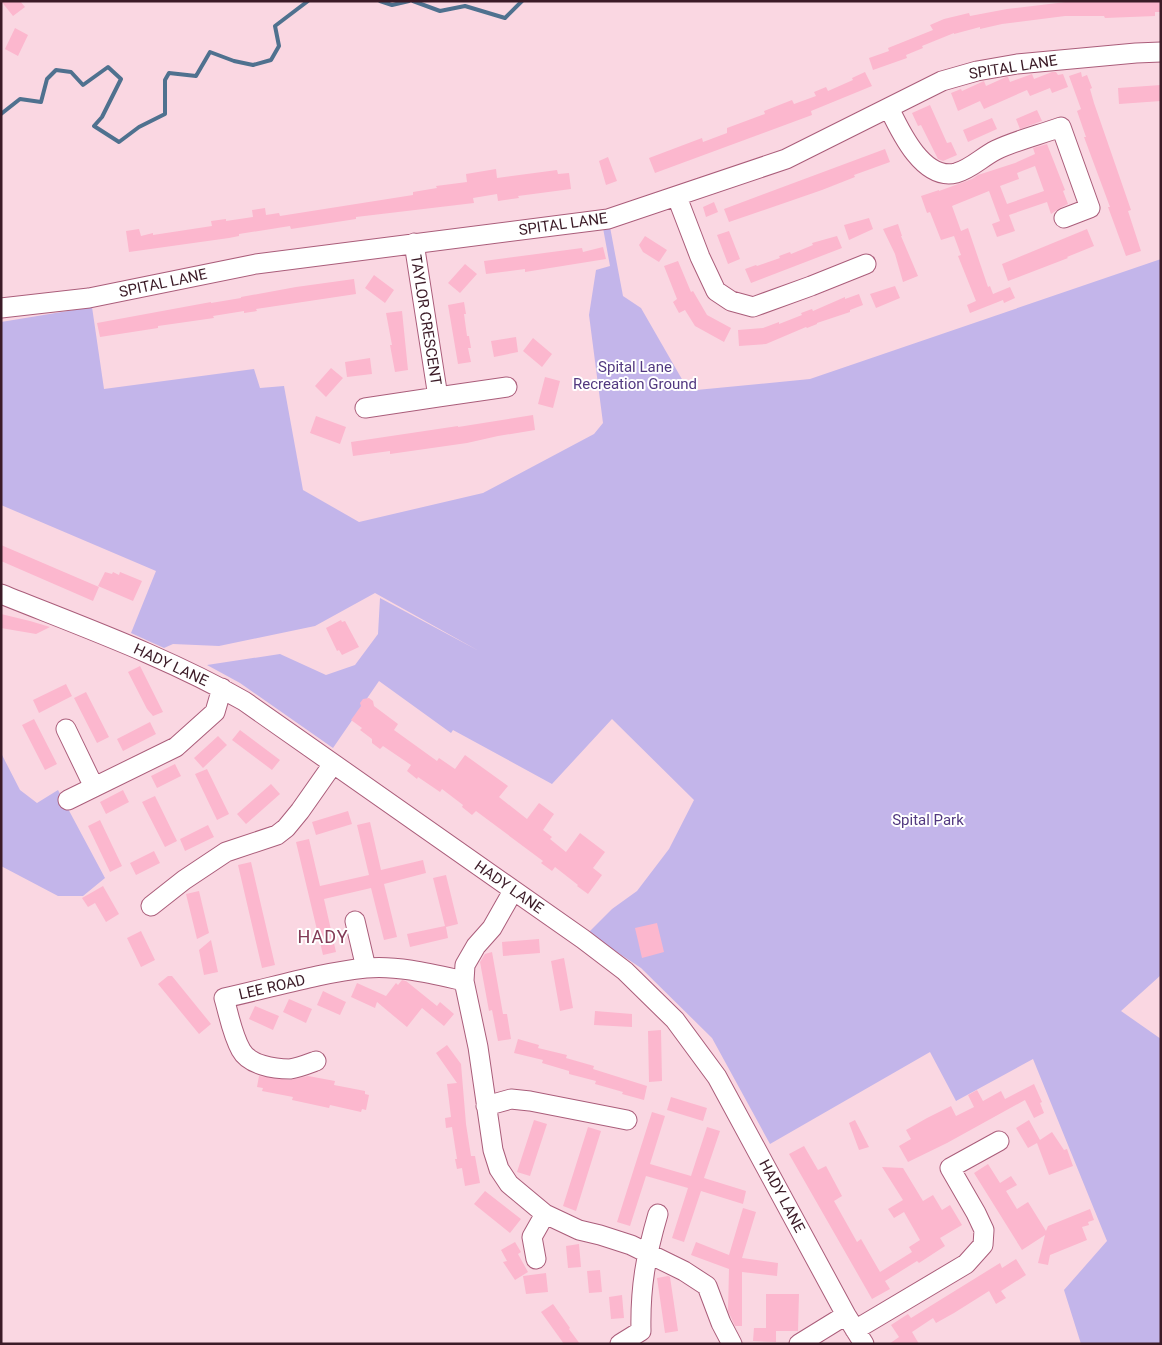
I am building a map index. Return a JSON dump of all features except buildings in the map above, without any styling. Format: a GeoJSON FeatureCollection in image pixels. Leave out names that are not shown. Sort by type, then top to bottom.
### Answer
{"type":"FeatureCollection","features":[{"type":"Feature","properties":{"kind":"street","name":"SPITAL LANE"},"geometry":{"type":"LineString","coordinates":[[1,308],[89,298],[256,264],[608,219],[678,197],[786,159],[942,81],[978,71],[1017,64],[1161,52]]}},
{"type":"Feature","properties":{"kind":"street"},"geometry":{"type":"LineString","coordinates":[[889,108],[917,156],[934,171],[954,174],[969,168],[1002,148],[1025,138],[1061,127],[1090,208],[1064,218]]}},
{"type":"Feature","properties":{"kind":"street"},"geometry":{"type":"LineString","coordinates":[[678,197],[700,257],[716,291],[731,301],[753,307],[866,264]]}},
{"type":"Feature","properties":{"kind":"street","name":"TAYLOR CRESCENT"},"geometry":{"type":"LineString","coordinates":[[414,243],[438,397]]}},
{"type":"Feature","properties":{"kind":"street","name":"TAYLOR CRESCENT"},"geometry":{"type":"LineString","coordinates":[[365,408],[507,387]]}},
{"type":"Feature","properties":{"kind":"street","name":"HADY LANE"},"geometry":{"type":"LineString","coordinates":[[1,594],[140,650],[222,688],[244,701],[625,971],[675,1020],[717,1077],[855,1330]]}},
{"type":"Feature","properties":{"kind":"street"},"geometry":{"type":"LineString","coordinates":[[68,800],[176,746],[215,712],[222,688]]}},
{"type":"Feature","properties":{"kind":"street"},"geometry":{"type":"LineString","coordinates":[[66,729],[94,787]]}},
{"type":"Feature","properties":{"kind":"street"},"geometry":{"type":"LineString","coordinates":[[151,906],[184,880],[226,852],[277,835],[300,812],[334,764]]}},
{"type":"Feature","properties":{"kind":"street"},"geometry":{"type":"LineString","coordinates":[[513,891],[492,928],[476,946],[465,965],[464,981],[478,1047],[493,1150],[499,1169],[509,1184],[544,1214],[579,1230],[631,1245],[684,1271],[707,1286],[721,1324],[732,1344]]}},
{"type":"Feature","properties":{"kind":"street"},"geometry":{"type":"LineString","coordinates":[[355,921],[366,968]]}},
{"type":"Feature","properties":{"kind":"street","name":"LEE ROAD"},"geometry":{"type":"LineString","coordinates":[[316,1061],[291,1069],[263,1066],[253,1062],[241,1052],[224,998],[320,976],[366,968],[387,968],[434,974],[464,981]]}},
{"type":"Feature","properties":{"kind":"street"},"geometry":{"type":"LineString","coordinates":[[486,1106],[511,1099],[627,1120]]}},
{"type":"Feature","properties":{"kind":"street"},"geometry":{"type":"LineString","coordinates":[[799,1344],[855,1330],[966,1264],[983,1245],[984,1230],[944,1171],[999,1141]]}},
{"type":"Feature","properties":{"kind":"street"},"geometry":{"type":"LineString","coordinates":[[536,1259],[532,1237],[544,1214]]}},
{"type":"Feature","properties":{"kind":"street"},"geometry":{"type":"LineString","coordinates":[[620,1344],[641,1330],[642,1286],[647,1253],[658,1214]]}},
{"type":"Feature","properties":{"kind":"green space"},"geometry":{"type":"Polygon","coordinates":[[[610,227],[623,296],[641,308],[683,381],[686,391],[810,379],[1161,259],[1161,975],[1121,1011],[1161,1039],[1161,1344],[1081,1344],[1064,1290],[1107,1241],[1033,1059],[956,1101],[930,1052],[770,1144],[712,1038],[641,968],[588,933],[612,909],[637,891],[669,849],[694,800],[612,719],[552,784],[453,730],[451,733],[379,681],[333,748],[240,683],[207,665],[280,654],[326,675],[355,665],[378,634],[380,598],[479,651],[375,593],[315,626],[219,646],[173,644],[164,648],[131,633],[156,571],[1,505],[1,322],[92,307],[104,389],[254,369],[260,388],[284,386],[303,490],[359,522],[483,493],[594,434],[603,423],[589,315],[596,270],[610,266],[603,228],[610,227]]]}},
{"type":"Feature","properties":{"kind":"green space"},"geometry":{"type":"Polygon","coordinates":[[[1,753],[20,790],[37,803],[58,790],[105,878],[83,896],[58,896],[1,866],[1,753]]]}},
{"type":"Feature","properties":{"kind":"waterway"},"geometry":{"type":"LineString","coordinates":[[1,114],[20,99],[41,102],[47,79],[56,70],[71,72],[83,85],[108,67],[121,79],[102,117],[94,126],[119,142],[139,127],[165,114],[165,80],[169,73],[196,76],[210,52],[234,61],[253,65],[271,60],[279,46],[275,26],[308,1]]}},
{"type":"Feature","properties":{"kind":"waterway"},"geometry":{"type":"LineString","coordinates":[[380,1],[392,5],[409,1]]}},
{"type":"Feature","properties":{"kind":"waterway"},"geometry":{"type":"LineString","coordinates":[[413,1],[440,11],[465,6],[505,18],[522,1]]}},
{"type":"Feature","properties":{"kind":"district","name":"HADY"},"geometry":{"type":"Point","coordinates":[323,936]}},
{"type":"Feature","properties":{"kind":"park label","name":"Spital Lane Recreation Ground"},"geometry":{"type":"Point","coordinates":[635,376]}},
{"type":"Feature","properties":{"kind":"park label","name":"Spital Park"},"geometry":{"type":"Point","coordinates":[928,820]}}]}
